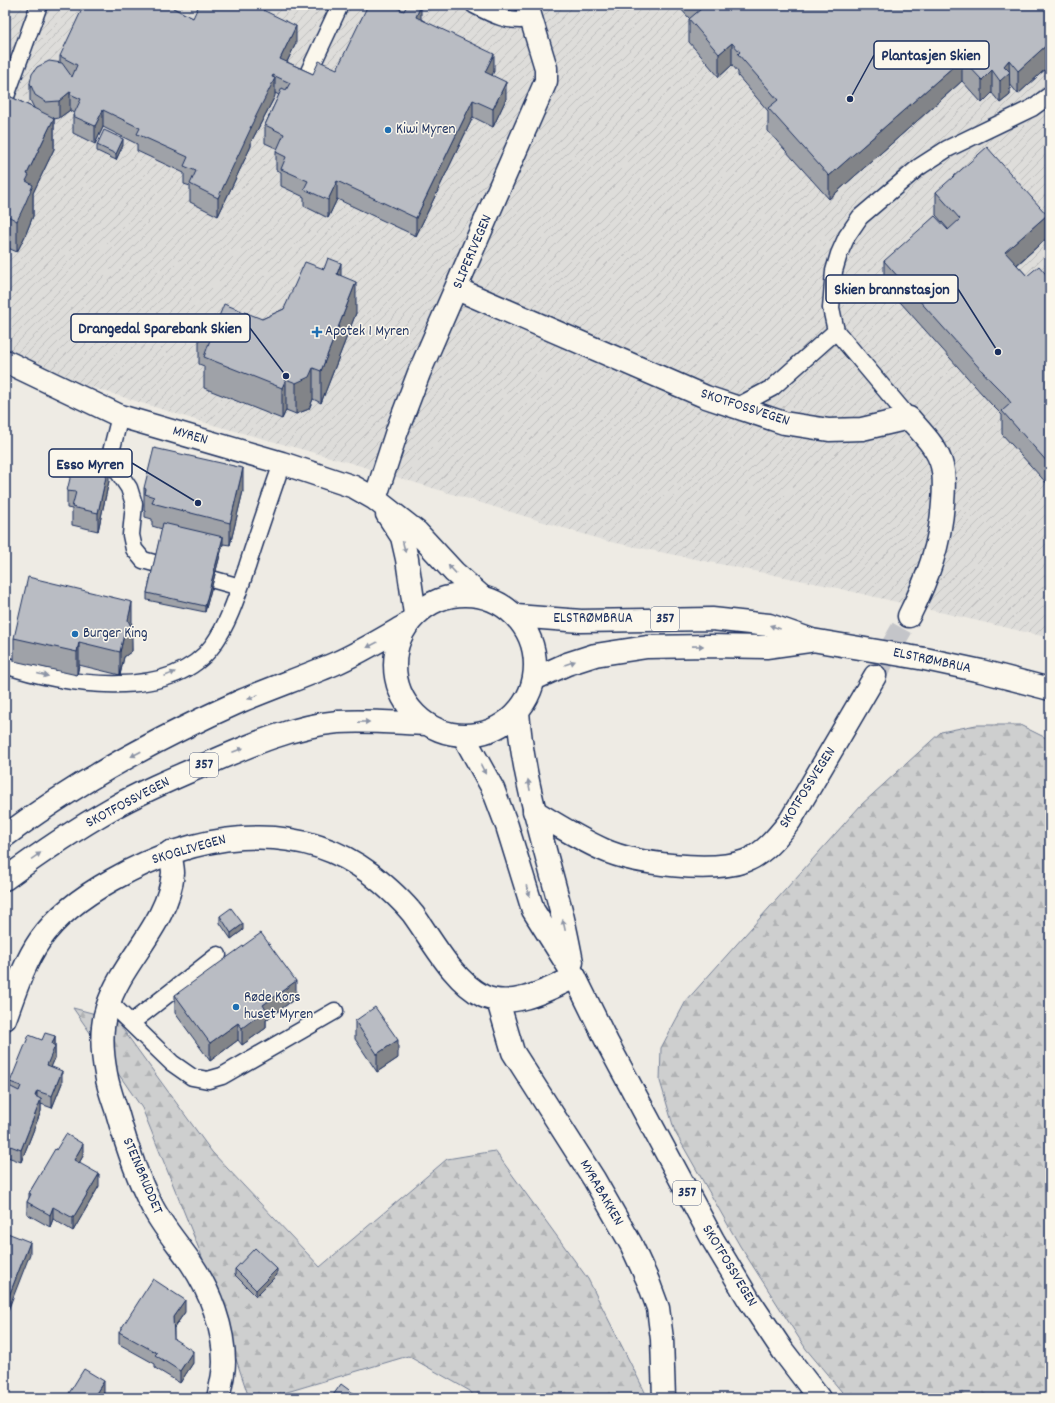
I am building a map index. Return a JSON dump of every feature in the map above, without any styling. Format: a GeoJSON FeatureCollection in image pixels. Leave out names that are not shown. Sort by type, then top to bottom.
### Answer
{"type":"FeatureCollection","features":[{"type":"Feature","properties":{"kind":"street","name":"SLIPERIVEGEN"},"geometry":{"type":"LineString","coordinates":[[377,500],[397,431],[419,373],[457,289],[546,81],[546,68],[529,12]]}},
{"type":"Feature","properties":{"kind":"street","name":"SKOTFOSSVEGEN"},"geometry":{"type":"LineString","coordinates":[[457,289],[706,397],[784,423],[828,430],[862,429],[910,418]]}},
{"type":"Feature","properties":{"kind":"street","name":"MYREN"},"geometry":{"type":"LineString","coordinates":[[5,362],[120,416],[282,463],[354,487],[377,500],[417,532],[454,572],[481,596]]}},
{"type":"Feature","properties":{"kind":"street"},"geometry":{"type":"LineString","coordinates":[[909,616],[932,565],[942,519],[944,488],[942,465],[932,445],[910,418]]}},
{"type":"Feature","properties":{"kind":"street","name":"MYREN"},"geometry":{"type":"LineString","coordinates":[[377,500],[402,537],[407,559],[411,620]]}},
{"type":"Feature","properties":{"kind":"street","name":"357"},"geometry":{"type":"LineString","coordinates":[[5,836],[30,817],[96,775],[241,702],[335,664],[411,620],[429,604],[445,597],[463,594],[481,596],[499,603],[516,616],[526,629],[533,645],[535,662],[534,679],[528,696],[518,711],[507,722],[493,730],[479,734],[464,735],[444,732],[426,724],[412,712],[402,696],[395,679],[394,660],[398,642],[411,620]]}},
{"type":"Feature","properties":{"kind":"street","name":"ELSTRØMBRUA"},"geometry":{"type":"LineString","coordinates":[[516,616],[581,621],[712,619],[769,625],[812,640],[925,659],[981,671],[1050,689]]}},
{"type":"Feature","properties":{"kind":"street","name":"ELSTRØMBRUA"},"geometry":{"type":"LineString","coordinates":[[534,679],[567,664],[595,655],[647,647],[766,647],[812,640]]}},
{"type":"Feature","properties":{"kind":"street","name":"SKOTFOSSVEGEN"},"geometry":{"type":"LineString","coordinates":[[534,811],[585,842],[606,851],[631,858],[706,867],[729,865],[745,861],[777,838],[790,821],[875,676]]}},
{"type":"Feature","properties":{"kind":"street","name":"SKOTFOSSVEGEN"},"geometry":{"type":"LineString","coordinates":[[518,711],[520,738],[534,811],[559,902],[575,977]]}},
{"type":"Feature","properties":{"kind":"street","name":"SKOTFOSSVEGEN"},"geometry":{"type":"LineString","coordinates":[[5,879],[35,857],[112,809],[162,784],[236,751],[306,728],[338,722],[426,724]]}},
{"type":"Feature","properties":{"kind":"street","name":"SKOTFOSSVEGEN"},"geometry":{"type":"LineString","coordinates":[[464,735],[493,789],[507,826],[534,910],[575,977],[615,1058],[713,1240],[753,1307],[783,1351],[819,1398]]}},
{"type":"Feature","properties":{"kind":"street","name":"SKOGLIVEGEN"},"geometry":{"type":"LineString","coordinates":[[5,1019],[29,960],[40,940],[56,922],[94,890],[128,871],[170,852],[231,838],[253,837],[303,843],[325,849],[343,857],[369,873],[389,889],[412,913],[464,982],[483,996],[498,1001],[519,999],[548,989],[575,977]]}},
{"type":"Feature","properties":{"kind":"street"},"geometry":{"type":"LineString","coordinates":[[112,996],[152,930],[165,905],[173,872],[170,852]]}},
{"type":"Feature","properties":{"kind":"street","name":"STEINBRUDDET"},"geometry":{"type":"LineString","coordinates":[[112,996],[103,1030],[103,1054],[106,1076],[126,1142],[149,1200],[168,1231],[192,1264],[205,1287],[216,1315],[222,1343],[224,1363],[218,1398]]}},
{"type":"Feature","properties":{"kind":"street","name":"MYRABAKKEN"},"geometry":{"type":"LineString","coordinates":[[498,1001],[513,1052],[594,1179],[630,1244],[648,1281],[658,1308],[662,1339],[664,1398]]}},
{"type":"Feature","properties":{"kind":"lane"},"geometry":{"type":"LineString","coordinates":[[5,99],[9,77],[39,5]]}},
{"type":"Feature","properties":{"kind":"lane"},"geometry":{"type":"LineString","coordinates":[[306,78],[340,5]]}},
{"type":"Feature","properties":{"kind":"lane"},"geometry":{"type":"LineString","coordinates":[[474,5],[506,19],[519,21],[529,12]]}},
{"type":"Feature","properties":{"kind":"lane"},"geometry":{"type":"LineString","coordinates":[[910,418],[836,331],[831,308],[834,271],[846,236],[860,217],[913,172],[947,149],[1032,108],[1050,95]]}},
{"type":"Feature","properties":{"kind":"lane"},"geometry":{"type":"LineString","coordinates":[[736,407],[772,388],[836,331]]}},
{"type":"Feature","properties":{"kind":"lane"},"geometry":{"type":"LineString","coordinates":[[120,416],[112,452],[113,464],[128,488],[134,504],[131,535],[134,549],[143,560],[240,586]]}},
{"type":"Feature","properties":{"kind":"lane"},"geometry":{"type":"LineString","coordinates":[[5,665],[70,681],[98,684],[129,684],[162,678],[188,667],[213,645],[223,628],[240,586],[282,463]]}},
{"type":"Feature","properties":{"kind":"lane"},"geometry":{"type":"LineString","coordinates":[[131,1023],[218,954]]}},
{"type":"Feature","properties":{"kind":"lane"},"geometry":{"type":"LineString","coordinates":[[112,996],[131,1023],[172,1063],[192,1077],[208,1080],[222,1076],[335,1011]]}},
{"type":"Feature","properties":{"kind":"shaded area"},"geometry":{"type":"Polygon","coordinates":[[[5,5],[1050,5],[1050,632],[1046,637],[824,585],[606,541],[351,463],[199,421],[88,386],[5,348],[5,5]]]}},
{"type":"Feature","properties":{"kind":"green space"},"geometry":{"type":"Polygon","coordinates":[[[976,725],[1020,725],[1050,740],[1050,1398],[847,1398],[806,1349],[740,1246],[675,1132],[660,1081],[661,1048],[686,1001],[861,805],[941,732],[976,725]]]}},
{"type":"Feature","properties":{"kind":"green space"},"geometry":{"type":"Polygon","coordinates":[[[73,1008],[107,1017],[119,1024],[212,1152],[320,1267],[447,1159],[495,1151],[588,1279],[648,1398],[475,1398],[470,1391],[408,1356],[267,1398],[249,1398],[201,1254],[142,1108],[73,1008]]]}},
{"type":"Feature","properties":{"kind":"building"},"geometry":{"type":"Polygon","coordinates":[[[84,5],[175,5],[173,8],[193,18],[199,5],[261,5],[265,7],[263,10],[296,26],[280,59],[313,74],[319,61],[337,69],[368,5],[391,5],[404,11],[407,5],[421,5],[416,17],[494,54],[485,72],[506,82],[493,109],[473,100],[416,218],[337,181],[328,200],[304,189],[308,181],[281,169],[286,157],[276,152],[284,134],[265,125],[282,88],[286,90],[290,83],[273,75],[272,77],[275,78],[218,198],[190,184],[196,171],[184,166],[188,157],[137,134],[140,128],[103,110],[95,126],[73,116],[81,99],[70,94],[71,91],[59,101],[46,102],[35,95],[30,83],[32,74],[37,67],[49,61],[62,63],[72,77],[77,65],[60,56],[84,5]]]}},
{"type":"Feature","properties":{"kind":"building"},"geometry":{"type":"Polygon","coordinates":[[[697,5],[1050,5],[1050,42],[1018,71],[1009,60],[1004,66],[1010,72],[1000,81],[992,70],[982,80],[962,59],[829,176],[768,108],[778,100],[738,54],[740,52],[732,43],[719,54],[689,19],[701,9],[697,5]]]}},
{"type":"Feature","properties":{"kind":"building"},"geometry":{"type":"Polygon","coordinates":[[[5,94],[54,118],[27,174],[29,175],[26,181],[33,185],[17,221],[8,216],[5,222],[5,94]]]}},
{"type":"Feature","properties":{"kind":"building"},"geometry":{"type":"Polygon","coordinates":[[[104,130],[123,139],[116,154],[97,145],[104,130]]]}},
{"type":"Feature","properties":{"kind":"building"},"geometry":{"type":"Polygon","coordinates":[[[987,147],[1047,215],[1005,252],[1027,276],[1039,266],[1050,279],[1050,465],[1002,411],[1011,403],[1005,395],[884,261],[935,216],[948,230],[960,219],[936,192],[987,147]]]}},
{"type":"Feature","properties":{"kind":"building"},"geometry":{"type":"Polygon","coordinates":[[[328,258],[341,263],[337,274],[356,282],[321,371],[313,368],[309,377],[296,383],[286,379],[282,388],[204,357],[211,337],[199,332],[205,319],[216,324],[224,304],[262,319],[284,309],[305,262],[324,269],[328,258]]]}},
{"type":"Feature","properties":{"kind":"building"},"geometry":{"type":"Polygon","coordinates":[[[154,448],[243,468],[230,523],[152,503],[154,497],[145,494],[146,489],[144,488],[154,448]]]}},
{"type":"Feature","properties":{"kind":"building"},"geometry":{"type":"Polygon","coordinates":[[[84,457],[109,463],[98,513],[72,507],[76,492],[67,491],[72,470],[81,472],[84,457]]]}},
{"type":"Feature","properties":{"kind":"building"},"geometry":{"type":"Polygon","coordinates":[[[163,523],[223,537],[205,606],[147,593],[163,523]]]}},
{"type":"Feature","properties":{"kind":"building"},"geometry":{"type":"Polygon","coordinates":[[[28,577],[132,602],[128,620],[132,629],[124,634],[120,652],[79,642],[77,652],[14,638],[28,577]]]}},
{"type":"Feature","properties":{"kind":"building"},"geometry":{"type":"Polygon","coordinates":[[[231,908],[243,924],[231,933],[220,916],[231,908]]]}},
{"type":"Feature","properties":{"kind":"building"},"geometry":{"type":"Polygon","coordinates":[[[261,933],[296,981],[263,1005],[266,1010],[242,1028],[238,1023],[210,1043],[175,995],[261,933]]]}},
{"type":"Feature","properties":{"kind":"building"},"geometry":{"type":"Polygon","coordinates":[[[375,1007],[398,1040],[377,1054],[355,1021],[375,1007]]]}},
{"type":"Feature","properties":{"kind":"building"},"geometry":{"type":"Polygon","coordinates":[[[45,1033],[55,1036],[52,1044],[55,1046],[47,1065],[62,1071],[52,1096],[37,1091],[35,1096],[41,1099],[21,1150],[5,1144],[5,1095],[9,1086],[19,1091],[21,1086],[10,1082],[29,1035],[42,1040],[45,1033]]]}},
{"type":"Feature","properties":{"kind":"building"},"geometry":{"type":"Polygon","coordinates":[[[66,1134],[83,1144],[74,1160],[99,1174],[73,1218],[53,1207],[50,1215],[27,1202],[31,1194],[29,1193],[55,1149],[56,1150],[66,1134]]]}},
{"type":"Feature","properties":{"kind":"building"},"geometry":{"type":"Polygon","coordinates":[[[5,1232],[30,1242],[5,1306],[5,1232]]]}},
{"type":"Feature","properties":{"kind":"building"},"geometry":{"type":"Polygon","coordinates":[[[255,1248],[277,1269],[256,1290],[235,1269],[255,1248]]]}},
{"type":"Feature","properties":{"kind":"building"},"geometry":{"type":"Polygon","coordinates":[[[153,1279],[185,1300],[173,1317],[174,1339],[193,1351],[180,1371],[155,1355],[157,1353],[119,1332],[153,1279]]]}},
{"type":"Feature","properties":{"kind":"building"},"geometry":{"type":"Polygon","coordinates":[[[84,1369],[104,1381],[93,1398],[66,1398],[84,1369]]]}},
{"type":"Feature","properties":{"kind":"building"},"geometry":{"type":"Polygon","coordinates":[[[341,1384],[360,1398],[331,1398],[341,1384]]]}},
{"type":"Feature","properties":{"kind":"tunnel"},"geometry":{"type":"LineString","coordinates":[[875,676],[909,616]]}},
{"type":"Feature","properties":{"kind":"place","name":"Plantasjen Skien"},"geometry":{"type":"Point","coordinates":[850,99]}},
{"type":"Feature","properties":{"kind":"place","name":"Kiwi Myren"},"geometry":{"type":"Point","coordinates":[388,130]}},
{"type":"Feature","properties":{"kind":"place","name":"Apotek 1 Myren"},"geometry":{"type":"Point","coordinates":[317,332]}},
{"type":"Feature","properties":{"kind":"place","name":"Skien brannstasjon"},"geometry":{"type":"Point","coordinates":[998,352]}},
{"type":"Feature","properties":{"kind":"place","name":"Drangedal Sparebank Skien"},"geometry":{"type":"Point","coordinates":[286,376]}},
{"type":"Feature","properties":{"kind":"place","name":"Esso Myren"},"geometry":{"type":"Point","coordinates":[198,503]}},
{"type":"Feature","properties":{"kind":"place","name":"Burger King"},"geometry":{"type":"Point","coordinates":[75,634]}},
{"type":"Feature","properties":{"kind":"place","name":"Røde Kors huset Myren"},"geometry":{"type":"Point","coordinates":[236,1007]}}]}
